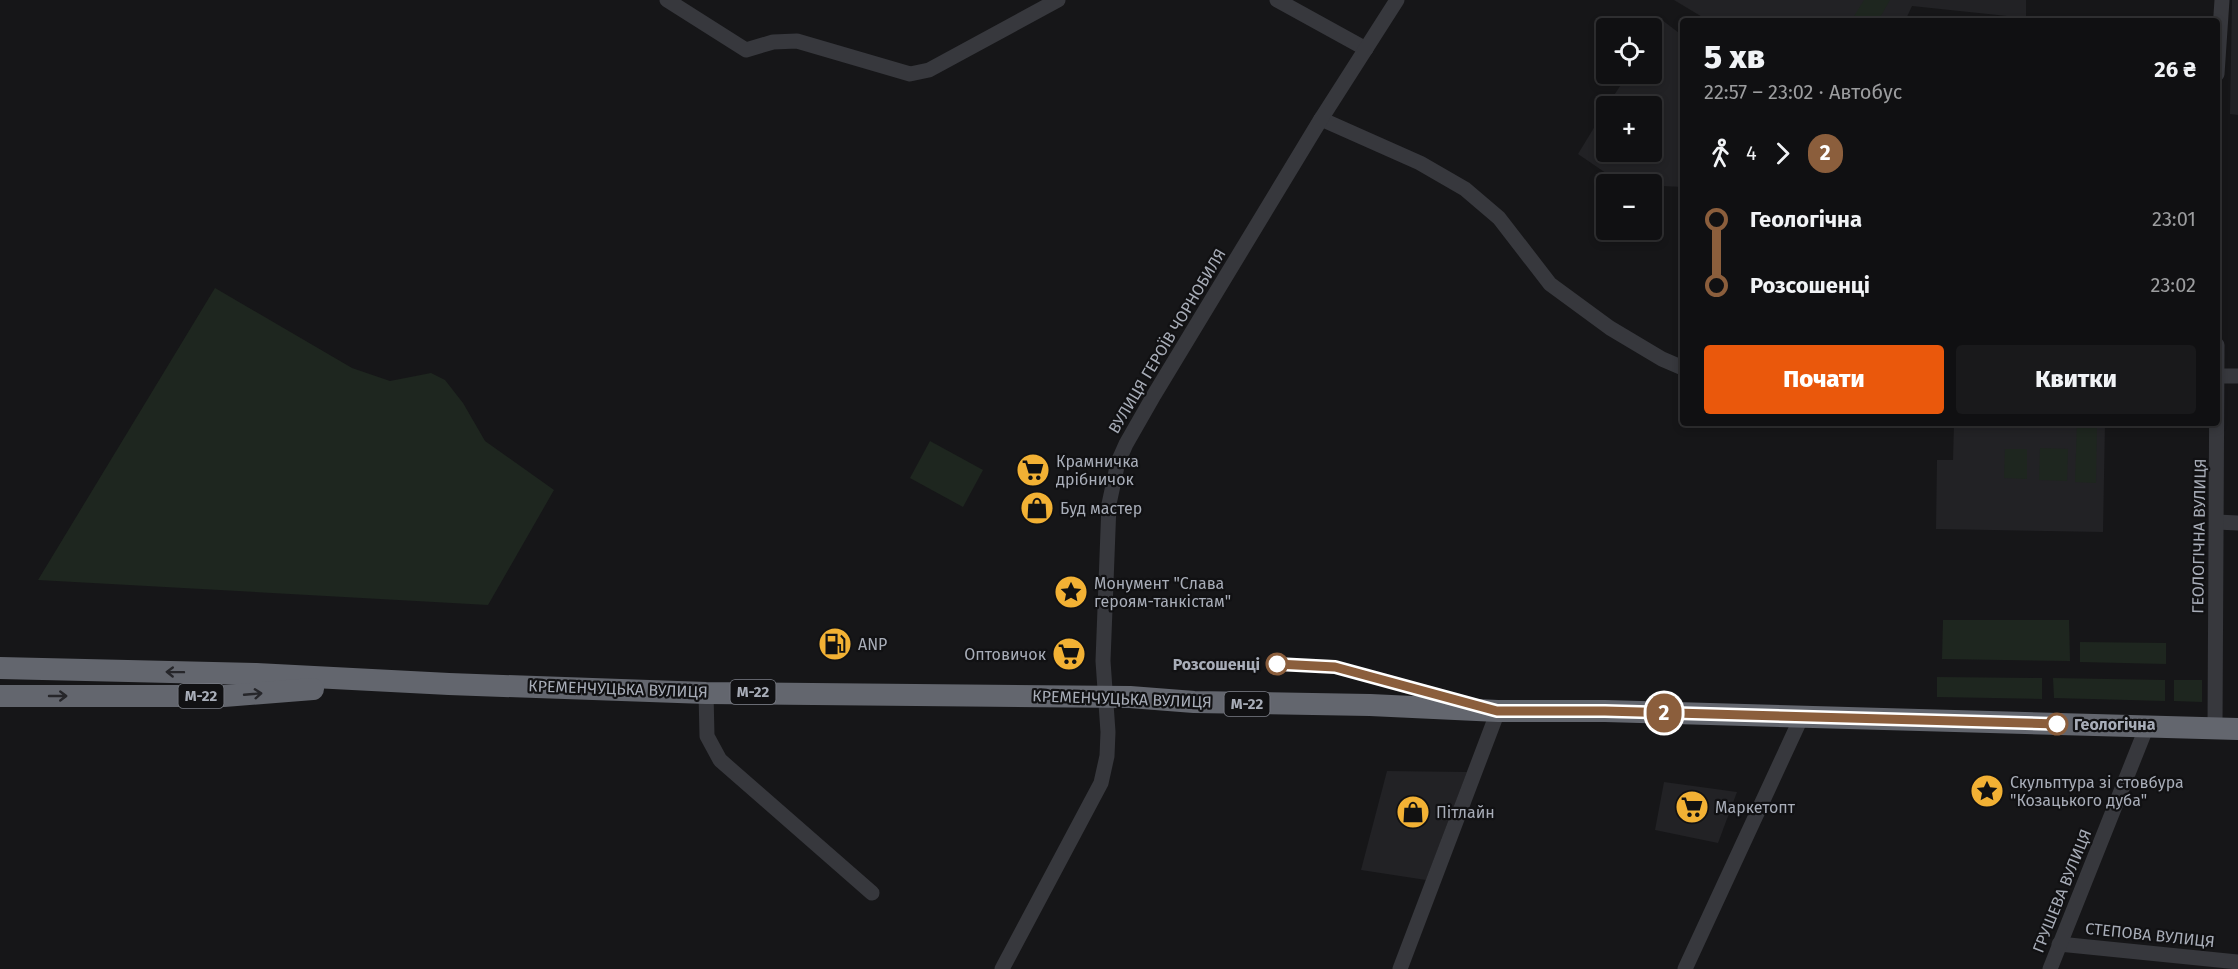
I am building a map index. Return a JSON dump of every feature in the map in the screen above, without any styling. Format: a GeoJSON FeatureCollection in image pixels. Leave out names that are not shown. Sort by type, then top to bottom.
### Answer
{"type":"FeatureCollection","features":[{"type":"Feature","properties":{"kind":"highway","name":"М-22"},"geometry":{"type":"LineString","coordinates":[[0,668],[256,674],[402,682]]}},
{"type":"Feature","properties":{"kind":"highway","name":"КРЕМЕНЧУЦЬКА ВУЛИЦЯ"},"geometry":{"type":"LineString","coordinates":[[402,682],[706,693],[1105,696],[1230,703],[1370,705],[1497,711],[1605,711],[2238,729]]}},
{"type":"Feature","properties":{"kind":"highway","name":"М-22"},"geometry":{"type":"LineString","coordinates":[[0,696],[224,696],[402,682]]}},
{"type":"Feature","properties":{"kind":"street"},"geometry":{"type":"LineString","coordinates":[[667,0],[746,50],[773,42],[797,41],[909,74],[929,70],[1058,0]]}},
{"type":"Feature","properties":{"kind":"street"},"geometry":{"type":"LineString","coordinates":[[1277,0],[1366,49]]}},
{"type":"Feature","properties":{"kind":"street","name":"ВУЛИЦЯ ГЕРОЇВ ЧОРНОБИЛЯ"},"geometry":{"type":"LineString","coordinates":[[1002,969],[1101,783],[1107,756],[1108,732],[1103,661],[1109,504],[1118,462],[1154,394],[1321,119],[1397,0]]}},
{"type":"Feature","properties":{"kind":"street"},"geometry":{"type":"LineString","coordinates":[[2220,30],[2222,0]]}},
{"type":"Feature","properties":{"kind":"street"},"geometry":{"type":"LineString","coordinates":[[1321,119],[1419,163],[1466,189],[1499,218],[1550,285],[1610,328],[1662,359],[1680,367]]}},
{"type":"Feature","properties":{"kind":"street"},"geometry":{"type":"LineString","coordinates":[[2220,376],[2238,376]]}},
{"type":"Feature","properties":{"kind":"street","name":"ГЕОЛОГІЧНА ВУЛИЦЯ"},"geometry":{"type":"LineString","coordinates":[[2215,728],[2217,426]]}},
{"type":"Feature","properties":{"kind":"street"},"geometry":{"type":"LineString","coordinates":[[2217,522],[2238,523]]}},
{"type":"Feature","properties":{"kind":"street"},"geometry":{"type":"LineString","coordinates":[[706,693],[707,736],[720,760],[872,893]]}},
{"type":"Feature","properties":{"kind":"street"},"geometry":{"type":"LineString","coordinates":[[1400,969],[1497,711]]}},
{"type":"Feature","properties":{"kind":"street"},"geometry":{"type":"LineString","coordinates":[[1685,969],[1802,716]]}},
{"type":"Feature","properties":{"kind":"street","name":"ГРУШЕВА ВУЛИЦЯ"},"geometry":{"type":"LineString","coordinates":[[2050,969],[2148,726]]}},
{"type":"Feature","properties":{"kind":"street","name":"СТЕПОВА ВУЛИЦЯ"},"geometry":{"type":"LineString","coordinates":[[2059,945],[2238,962]]}},
{"type":"Feature","properties":{"kind":"shaded area"},"geometry":{"type":"Polygon","coordinates":[[[1674,0],[2026,0],[2026,18],[1912,6],[1906,18],[1704,18],[1674,0]]]}},
{"type":"Feature","properties":{"kind":"shaded area"},"geometry":{"type":"Polygon","coordinates":[[[1864,0],[1890,0],[1880,18],[1853,18],[1864,0]]]}},
{"type":"Feature","properties":{"kind":"shaded area"},"geometry":{"type":"Polygon","coordinates":[[[2232,0],[2238,0],[2238,115],[2230,114],[2232,0]]]}},
{"type":"Feature","properties":{"kind":"shaded area"},"geometry":{"type":"Polygon","coordinates":[[[1662,20],[1680,34],[1680,187],[1662,186],[1662,174],[1607,174],[1578,154],[1596,124],[1596,162],[1662,162],[1662,96],[1614,96],[1621,84],[1662,84],[1662,20]]]}},
{"type":"Feature","properties":{"kind":"shaded area"},"geometry":{"type":"Polygon","coordinates":[[[215,288],[352,368],[390,381],[431,373],[445,380],[463,403],[485,441],[554,490],[488,605],[38,580],[215,288]]]}},
{"type":"Feature","properties":{"kind":"shaded area"},"geometry":{"type":"Polygon","coordinates":[[[1954,426],[2105,426],[2103,532],[1936,529],[1937,460],[1953,460],[1954,426]]]}},
{"type":"Feature","properties":{"kind":"shaded area"},"geometry":{"type":"Polygon","coordinates":[[[2077,426],[2097,426],[2096,483],[2075,482],[2077,426]]]}},
{"type":"Feature","properties":{"kind":"shaded area"},"geometry":{"type":"Polygon","coordinates":[[[930,441],[983,470],[963,507],[910,478],[930,441]]]}},
{"type":"Feature","properties":{"kind":"shaded area"},"geometry":{"type":"Polygon","coordinates":[[[2040,448],[2068,449],[2067,481],[2039,480],[2040,448]]]}},
{"type":"Feature","properties":{"kind":"shaded area"},"geometry":{"type":"Polygon","coordinates":[[[2005,449],[2027,449],[2027,479],[2004,478],[2005,449]]]}},
{"type":"Feature","properties":{"kind":"shaded area"},"geometry":{"type":"Polygon","coordinates":[[[1943,620],[2069,620],[2070,661],[1942,659],[1943,620]]]}},
{"type":"Feature","properties":{"kind":"shaded area"},"geometry":{"type":"Polygon","coordinates":[[[2080,642],[2166,643],[2166,664],[2080,662],[2080,642]]]}},
{"type":"Feature","properties":{"kind":"shaded area"},"geometry":{"type":"Polygon","coordinates":[[[1937,677],[2042,678],[2042,699],[1937,697],[1937,677]]]}},
{"type":"Feature","properties":{"kind":"shaded area"},"geometry":{"type":"Polygon","coordinates":[[[2053,678],[2165,680],[2165,701],[2054,698],[2053,678]]]}},
{"type":"Feature","properties":{"kind":"shaded area"},"geometry":{"type":"Polygon","coordinates":[[[2174,680],[2202,680],[2202,702],[2174,701],[2174,680]]]}},
{"type":"Feature","properties":{"kind":"shaded area"},"geometry":{"type":"Polygon","coordinates":[[[1387,771],[1467,772],[1426,880],[1361,870],[1387,771]]]}},
{"type":"Feature","properties":{"kind":"shaded area"},"geometry":{"type":"Polygon","coordinates":[[[1664,782],[1737,792],[1718,843],[1655,830],[1664,782]]]}},
{"type":"Feature","properties":{"kind":"bus line","name":"2"},"geometry":{"type":"LineString","coordinates":[[1277,664],[1335,667],[1497,711],[1605,711],[2057,724]]}},
{"type":"Feature","properties":{"kind":"place","name":"Крамничка дрібничок"},"geometry":{"type":"Point","coordinates":[1033,470]}},
{"type":"Feature","properties":{"kind":"place","name":"Буд мастер"},"geometry":{"type":"Point","coordinates":[1037,508]}},
{"type":"Feature","properties":{"kind":"place","name":"Монумент \"Слава героям-танкістам\""},"geometry":{"type":"Point","coordinates":[1071,592]}},
{"type":"Feature","properties":{"kind":"place","name":"ANP"},"geometry":{"type":"Point","coordinates":[835,644]}},
{"type":"Feature","properties":{"kind":"place","name":"Оптовичок"},"geometry":{"type":"Point","coordinates":[1069,654]}},
{"type":"Feature","properties":{"kind":"place","name":"Розсошенці"},"geometry":{"type":"Point","coordinates":[1277,664]}},
{"type":"Feature","properties":{"kind":"place","name":"Геологічна"},"geometry":{"type":"Point","coordinates":[2057,724]}},
{"type":"Feature","properties":{"kind":"place","name":"Скульптура зі стовбура \"Козацького дуба\""},"geometry":{"type":"Point","coordinates":[1987,791]}},
{"type":"Feature","properties":{"kind":"place","name":"Маркетопт"},"geometry":{"type":"Point","coordinates":[1692,807]}},
{"type":"Feature","properties":{"kind":"place","name":"Пітлайн"},"geometry":{"type":"Point","coordinates":[1413,812]}}]}
